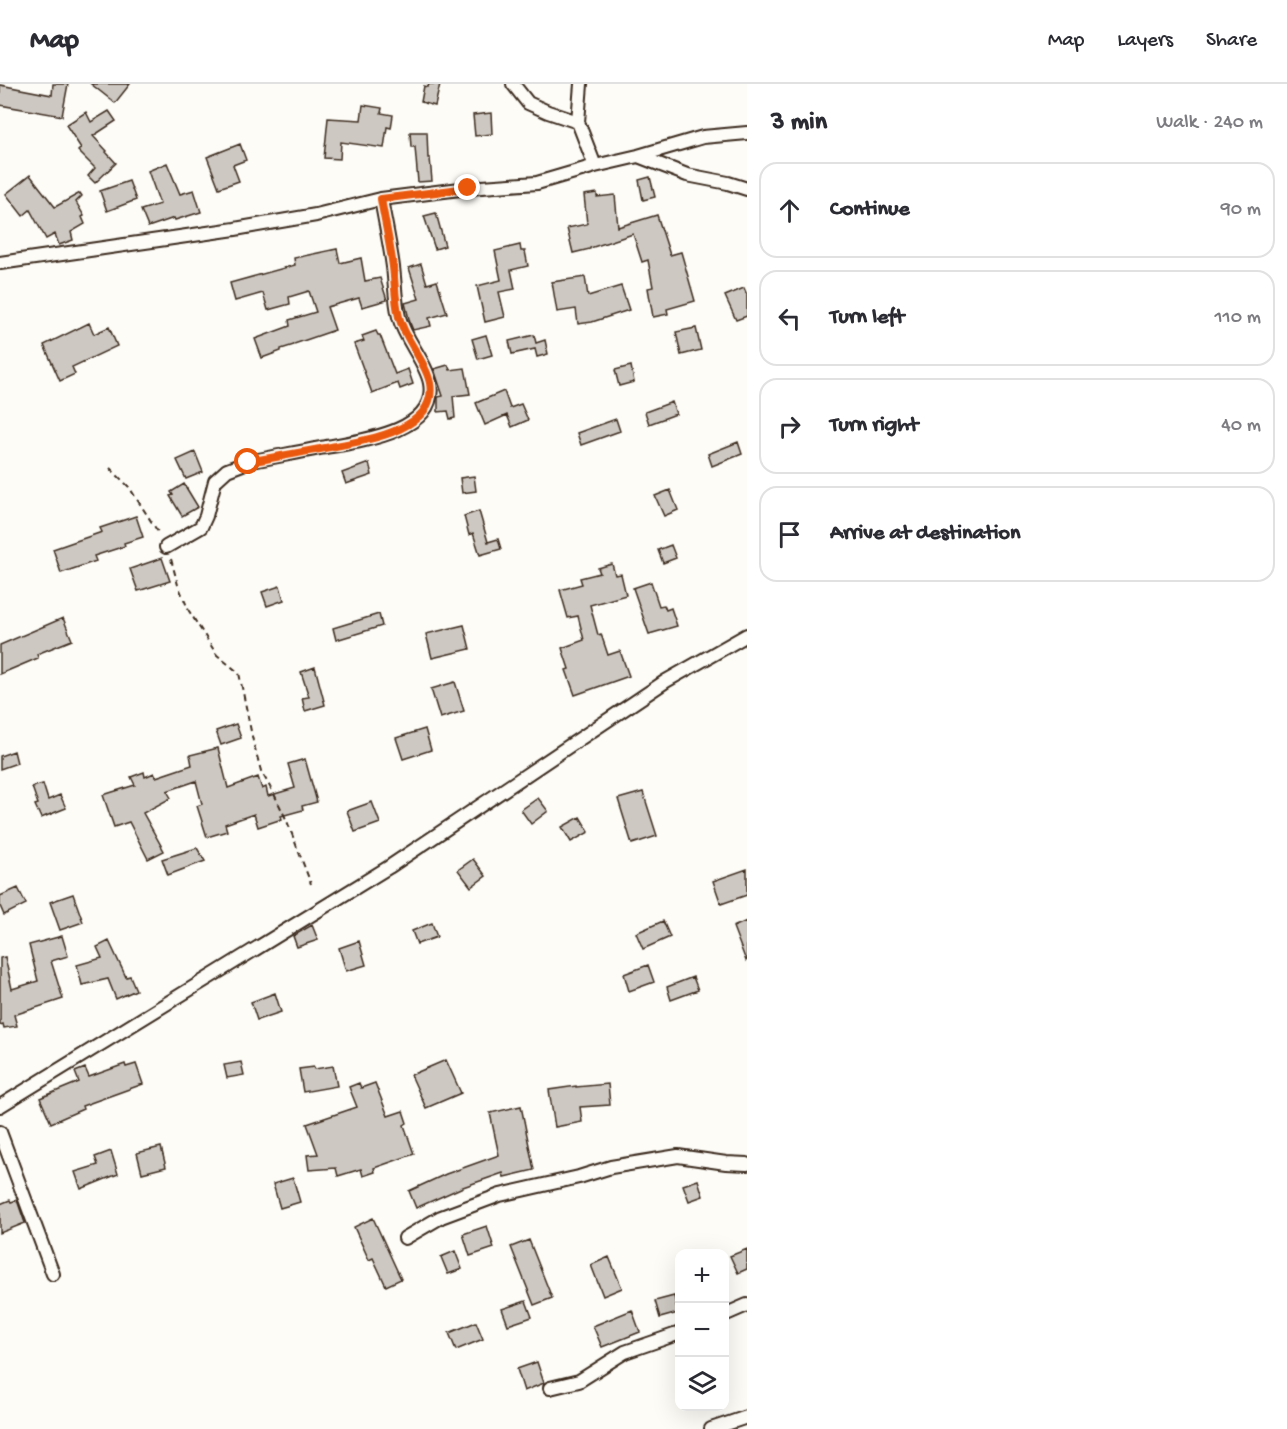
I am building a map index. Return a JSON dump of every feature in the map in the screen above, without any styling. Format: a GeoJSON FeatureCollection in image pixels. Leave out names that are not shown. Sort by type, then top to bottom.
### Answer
{"type":"FeatureCollection","features":[{"type":"Feature","properties":{"kind":"street"},"geometry":{"type":"LineString","coordinates":[[513,84],[528,103],[578,122]]}},
{"type":"Feature","properties":{"kind":"street"},"geometry":{"type":"LineString","coordinates":[[581,84],[578,122],[595,166]]}},
{"type":"Feature","properties":{"kind":"street"},"geometry":{"type":"LineString","coordinates":[[0,263],[235,229],[316,215],[381,199],[468,188],[537,183],[703,137],[747,133]]}},
{"type":"Feature","properties":{"kind":"street"},"geometry":{"type":"LineString","coordinates":[[638,156],[687,175],[747,189]]}},
{"type":"Feature","properties":{"kind":"street"},"geometry":{"type":"LineString","coordinates":[[166,547],[201,527],[215,481],[227,470],[248,462],[380,437],[411,422],[424,411],[430,399],[430,383],[405,334],[399,316],[393,265],[381,199]]}},
{"type":"Feature","properties":{"kind":"street"},"geometry":{"type":"LineString","coordinates":[[0,1106],[389,867],[666,681],[747,635]]}},
{"type":"Feature","properties":{"kind":"street"},"geometry":{"type":"LineString","coordinates":[[0,1132],[53,1274]]}},
{"type":"Feature","properties":{"kind":"street"},"geometry":{"type":"LineString","coordinates":[[405,1238],[441,1217],[500,1195],[579,1177],[611,1167],[678,1156],[747,1164]]}},
{"type":"Feature","properties":{"kind":"street"},"geometry":{"type":"LineString","coordinates":[[729,1313],[747,1305]]}},
{"type":"Feature","properties":{"kind":"street"},"geometry":{"type":"LineString","coordinates":[[550,1388],[579,1381],[625,1352],[675,1335]]}},
{"type":"Feature","properties":{"kind":"street"},"geometry":{"type":"LineString","coordinates":[[711,1429],[747,1417]]}},
{"type":"Feature","properties":{"kind":"path"},"geometry":{"type":"LineString","coordinates":[[110,468],[129,487],[154,524],[170,554],[177,585],[189,611],[217,655],[239,673],[261,771],[287,821],[311,884]]}},
{"type":"Feature","properties":{"kind":"building"},"geometry":{"type":"Polygon","coordinates":[[[53,84],[68,84],[62,116],[0,105],[0,85],[52,95],[53,84]]]}},
{"type":"Feature","properties":{"kind":"building"},"geometry":{"type":"Polygon","coordinates":[[[91,84],[130,84],[115,103],[91,84]]]}},
{"type":"Feature","properties":{"kind":"building"},"geometry":{"type":"Polygon","coordinates":[[[429,84],[440,84],[435,106],[421,102],[424,86],[428,87],[429,84]]]}},
{"type":"Feature","properties":{"kind":"building"},"geometry":{"type":"Polygon","coordinates":[[[363,105],[382,108],[381,113],[393,115],[391,128],[387,127],[384,148],[341,142],[340,159],[324,158],[328,118],[361,120],[363,105]]]}},
{"type":"Feature","properties":{"kind":"building"},"geometry":{"type":"Polygon","coordinates":[[[109,111],[116,121],[93,136],[116,163],[95,183],[88,176],[95,168],[78,151],[81,148],[66,125],[86,112],[91,122],[109,111]]]}},
{"type":"Feature","properties":{"kind":"building"},"geometry":{"type":"Polygon","coordinates":[[[491,113],[492,134],[475,136],[473,115],[491,113]]]}},
{"type":"Feature","properties":{"kind":"building"},"geometry":{"type":"Polygon","coordinates":[[[410,132],[427,132],[432,181],[418,182],[415,147],[411,147],[410,132]]]}},
{"type":"Feature","properties":{"kind":"building"},"geometry":{"type":"Polygon","coordinates":[[[240,144],[246,160],[233,165],[239,181],[219,188],[207,157],[240,144]]]}},
{"type":"Feature","properties":{"kind":"building"},"geometry":{"type":"Polygon","coordinates":[[[167,163],[180,194],[194,190],[201,212],[148,227],[141,210],[160,204],[148,171],[167,163]]]}},
{"type":"Feature","properties":{"kind":"building"},"geometry":{"type":"Polygon","coordinates":[[[30,175],[55,207],[80,193],[82,196],[76,202],[84,216],[82,217],[85,224],[71,232],[73,240],[59,245],[55,234],[46,239],[30,210],[23,216],[6,194],[30,175]]]}},
{"type":"Feature","properties":{"kind":"building"},"geometry":{"type":"Polygon","coordinates":[[[650,177],[655,197],[643,200],[639,180],[650,177]]]}},
{"type":"Feature","properties":{"kind":"building"},"geometry":{"type":"Polygon","coordinates":[[[129,181],[136,200],[107,211],[100,191],[129,181]]]}},
{"type":"Feature","properties":{"kind":"building"},"geometry":{"type":"Polygon","coordinates":[[[597,193],[597,197],[615,195],[618,227],[657,215],[670,255],[681,252],[695,301],[667,309],[668,314],[653,317],[648,288],[653,287],[648,260],[642,262],[633,234],[573,253],[567,228],[587,224],[584,195],[597,193]]]}},
{"type":"Feature","properties":{"kind":"building"},"geometry":{"type":"Polygon","coordinates":[[[436,213],[445,246],[435,249],[424,216],[436,213]]]}},
{"type":"Feature","properties":{"kind":"building"},"geometry":{"type":"Polygon","coordinates":[[[520,245],[521,251],[525,251],[528,266],[511,270],[515,289],[499,292],[505,317],[485,322],[477,286],[501,280],[495,251],[520,245]]]}},
{"type":"Feature","properties":{"kind":"building"},"geometry":{"type":"Polygon","coordinates":[[[337,249],[340,263],[361,258],[365,281],[380,278],[387,300],[362,307],[359,298],[327,307],[335,330],[262,358],[255,339],[290,326],[289,320],[316,312],[309,291],[289,297],[290,304],[268,310],[263,293],[235,301],[230,283],[295,265],[294,258],[337,249]]]}},
{"type":"Feature","properties":{"kind":"building"},"geometry":{"type":"Polygon","coordinates":[[[421,264],[427,284],[437,281],[447,313],[429,318],[431,326],[413,330],[405,303],[419,299],[409,268],[421,264]]]}},
{"type":"Feature","properties":{"kind":"building"},"geometry":{"type":"Polygon","coordinates":[[[585,277],[588,296],[621,286],[629,310],[578,324],[576,309],[557,312],[552,282],[585,277]]]}},
{"type":"Feature","properties":{"kind":"building"},"geometry":{"type":"Polygon","coordinates":[[[744,288],[747,295],[747,316],[736,320],[725,296],[744,288]]]}},
{"type":"Feature","properties":{"kind":"building"},"geometry":{"type":"Polygon","coordinates":[[[89,323],[94,334],[109,327],[117,346],[72,367],[75,374],[60,381],[44,345],[89,323]]]}},
{"type":"Feature","properties":{"kind":"building"},"geometry":{"type":"Polygon","coordinates":[[[696,328],[701,350],[681,355],[676,332],[696,328]]]}},
{"type":"Feature","properties":{"kind":"building"},"geometry":{"type":"Polygon","coordinates":[[[376,331],[380,335],[395,374],[408,369],[413,384],[400,389],[398,383],[372,393],[354,344],[364,341],[362,336],[376,331]]]}},
{"type":"Feature","properties":{"kind":"building"},"geometry":{"type":"Polygon","coordinates":[[[486,335],[492,355],[478,359],[472,339],[486,335]]]}},
{"type":"Feature","properties":{"kind":"building"},"geometry":{"type":"Polygon","coordinates":[[[534,335],[536,343],[545,340],[548,354],[537,357],[535,349],[512,354],[509,341],[534,335]]]}},
{"type":"Feature","properties":{"kind":"building"},"geometry":{"type":"Polygon","coordinates":[[[448,365],[450,370],[465,368],[470,394],[453,396],[455,418],[450,419],[448,411],[438,412],[438,397],[443,396],[434,369],[448,365]]]}},
{"type":"Feature","properties":{"kind":"building"},"geometry":{"type":"Polygon","coordinates":[[[631,366],[634,382],[619,386],[615,370],[631,366]]]}},
{"type":"Feature","properties":{"kind":"building"},"geometry":{"type":"Polygon","coordinates":[[[504,391],[510,408],[521,404],[528,420],[512,427],[507,415],[485,425],[476,403],[504,391]]]}},
{"type":"Feature","properties":{"kind":"building"},"geometry":{"type":"Polygon","coordinates":[[[672,402],[676,414],[649,424],[645,412],[672,402]]]}},
{"type":"Feature","properties":{"kind":"building"},"geometry":{"type":"Polygon","coordinates":[[[616,419],[620,431],[581,445],[577,433],[616,419]]]}},
{"type":"Feature","properties":{"kind":"building"},"geometry":{"type":"Polygon","coordinates":[[[738,442],[742,454],[712,466],[708,454],[738,442]]]}},
{"type":"Feature","properties":{"kind":"building"},"geometry":{"type":"Polygon","coordinates":[[[195,452],[203,472],[186,479],[177,460],[195,452]]]}},
{"type":"Feature","properties":{"kind":"building"},"geometry":{"type":"Polygon","coordinates":[[[369,463],[372,475],[346,484],[342,473],[369,463]]]}},
{"type":"Feature","properties":{"kind":"building"},"geometry":{"type":"Polygon","coordinates":[[[474,476],[476,491],[462,493],[460,478],[474,476]]]}},
{"type":"Feature","properties":{"kind":"building"},"geometry":{"type":"Polygon","coordinates":[[[184,484],[198,507],[182,516],[170,496],[173,495],[171,492],[184,484]]]}},
{"type":"Feature","properties":{"kind":"building"},"geometry":{"type":"Polygon","coordinates":[[[670,490],[678,510],[664,516],[655,496],[670,490]]]}},
{"type":"Feature","properties":{"kind":"building"},"geometry":{"type":"Polygon","coordinates":[[[479,511],[488,542],[498,539],[501,549],[480,555],[473,533],[469,535],[464,516],[479,511]]]}},
{"type":"Feature","properties":{"kind":"building"},"geometry":{"type":"Polygon","coordinates":[[[136,516],[143,537],[124,543],[125,546],[94,556],[96,561],[61,573],[53,549],[102,532],[100,528],[136,516]]]}},
{"type":"Feature","properties":{"kind":"building"},"geometry":{"type":"Polygon","coordinates":[[[671,545],[676,558],[663,563],[658,550],[671,545]]]}},
{"type":"Feature","properties":{"kind":"building"},"geometry":{"type":"Polygon","coordinates":[[[162,558],[170,581],[138,591],[130,569],[162,558]]]}},
{"type":"Feature","properties":{"kind":"building"},"geometry":{"type":"Polygon","coordinates":[[[612,564],[615,575],[621,574],[626,595],[590,605],[598,635],[601,634],[608,655],[620,651],[629,676],[575,695],[566,670],[569,669],[562,648],[584,640],[578,616],[568,618],[560,590],[582,584],[580,578],[600,573],[598,568],[612,564]]]}},
{"type":"Feature","properties":{"kind":"building"},"geometry":{"type":"Polygon","coordinates":[[[651,582],[659,606],[664,605],[666,610],[671,608],[677,626],[649,634],[633,588],[651,582]]]}},
{"type":"Feature","properties":{"kind":"building"},"geometry":{"type":"Polygon","coordinates":[[[280,586],[284,600],[267,606],[262,592],[280,586]]]}},
{"type":"Feature","properties":{"kind":"building"},"geometry":{"type":"Polygon","coordinates":[[[379,614],[382,626],[336,640],[333,628],[379,614]]]}},
{"type":"Feature","properties":{"kind":"building"},"geometry":{"type":"Polygon","coordinates":[[[63,618],[72,640],[37,654],[38,658],[0,674],[0,645],[63,618]]]}},
{"type":"Feature","properties":{"kind":"building"},"geometry":{"type":"Polygon","coordinates":[[[464,625],[470,649],[432,658],[426,634],[464,625]]]}},
{"type":"Feature","properties":{"kind":"building"},"geometry":{"type":"Polygon","coordinates":[[[315,667],[325,705],[305,711],[302,698],[309,697],[301,672],[315,667]]]}},
{"type":"Feature","properties":{"kind":"building"},"geometry":{"type":"Polygon","coordinates":[[[455,682],[464,711],[440,718],[431,689],[455,682]]]}},
{"type":"Feature","properties":{"kind":"building"},"geometry":{"type":"Polygon","coordinates":[[[236,724],[241,738],[221,745],[216,731],[236,724]]]}},
{"type":"Feature","properties":{"kind":"building"},"geometry":{"type":"Polygon","coordinates":[[[425,729],[431,750],[403,759],[396,738],[425,729]]]}},
{"type":"Feature","properties":{"kind":"building"},"geometry":{"type":"Polygon","coordinates":[[[218,748],[228,788],[258,777],[262,789],[266,787],[268,796],[295,788],[288,764],[305,759],[317,802],[302,806],[303,810],[281,816],[282,819],[258,827],[254,814],[225,824],[227,831],[207,837],[197,806],[202,804],[196,781],[167,791],[171,798],[143,813],[164,851],[148,859],[129,822],[114,827],[103,795],[135,785],[131,777],[144,772],[145,777],[154,773],[156,777],[192,765],[190,755],[218,748]]]}},
{"type":"Feature","properties":{"kind":"building"},"geometry":{"type":"Polygon","coordinates":[[[14,751],[17,763],[0,769],[0,756],[14,751]]]}},
{"type":"Feature","properties":{"kind":"building"},"geometry":{"type":"Polygon","coordinates":[[[43,784],[48,800],[60,795],[66,808],[41,818],[35,805],[38,804],[32,787],[43,784]]]}},
{"type":"Feature","properties":{"kind":"building"},"geometry":{"type":"Polygon","coordinates":[[[643,792],[657,836],[632,844],[618,799],[643,792]]]}},
{"type":"Feature","properties":{"kind":"building"},"geometry":{"type":"Polygon","coordinates":[[[538,798],[548,811],[531,824],[521,810],[538,798]]]}},
{"type":"Feature","properties":{"kind":"building"},"geometry":{"type":"Polygon","coordinates":[[[372,802],[380,823],[355,832],[347,811],[372,802]]]}},
{"type":"Feature","properties":{"kind":"building"},"geometry":{"type":"Polygon","coordinates":[[[580,817],[589,832],[571,842],[562,827],[580,817]]]}},
{"type":"Feature","properties":{"kind":"building"},"geometry":{"type":"Polygon","coordinates":[[[197,848],[205,861],[168,875],[162,859],[197,848]]]}},
{"type":"Feature","properties":{"kind":"building"},"geometry":{"type":"Polygon","coordinates":[[[473,859],[486,876],[471,887],[458,870],[473,859]]]}},
{"type":"Feature","properties":{"kind":"building"},"geometry":{"type":"Polygon","coordinates":[[[747,869],[747,895],[721,904],[713,881],[747,869]]]}},
{"type":"Feature","properties":{"kind":"building"},"geometry":{"type":"Polygon","coordinates":[[[18,888],[26,904],[4,915],[0,906],[0,896],[18,888]]]}},
{"type":"Feature","properties":{"kind":"building"},"geometry":{"type":"Polygon","coordinates":[[[73,894],[83,922],[60,930],[50,902],[73,894]]]}},
{"type":"Feature","properties":{"kind":"building"},"geometry":{"type":"Polygon","coordinates":[[[663,921],[670,937],[643,949],[636,933],[663,921]]]}},
{"type":"Feature","properties":{"kind":"building"},"geometry":{"type":"Polygon","coordinates":[[[747,921],[747,960],[746,961],[733,927],[747,921]]]}},
{"type":"Feature","properties":{"kind":"building"},"geometry":{"type":"Polygon","coordinates":[[[432,923],[437,937],[417,944],[412,931],[432,923]]]}},
{"type":"Feature","properties":{"kind":"building"},"geometry":{"type":"Polygon","coordinates":[[[312,925],[318,940],[297,947],[293,936],[312,925]]]}},
{"type":"Feature","properties":{"kind":"building"},"geometry":{"type":"Polygon","coordinates":[[[62,936],[68,956],[51,961],[63,999],[14,1015],[17,1026],[4,1028],[3,1024],[0,1025],[0,958],[5,957],[12,989],[38,981],[29,945],[62,936]]]}},
{"type":"Feature","properties":{"kind":"building"},"geometry":{"type":"Polygon","coordinates":[[[109,941],[126,977],[130,976],[136,990],[116,999],[108,979],[82,985],[77,965],[102,958],[97,947],[109,941]]]}},
{"type":"Feature","properties":{"kind":"building"},"geometry":{"type":"Polygon","coordinates":[[[359,941],[366,965],[346,971],[339,948],[359,941]]]}},
{"type":"Feature","properties":{"kind":"building"},"geometry":{"type":"Polygon","coordinates":[[[648,965],[654,982],[629,991],[624,974],[648,965]]]}},
{"type":"Feature","properties":{"kind":"building"},"geometry":{"type":"Polygon","coordinates":[[[693,977],[698,990],[671,1000],[667,987],[693,977]]]}},
{"type":"Feature","properties":{"kind":"building"},"geometry":{"type":"Polygon","coordinates":[[[275,993],[281,1012],[257,1020],[251,1002],[275,993]]]}},
{"type":"Feature","properties":{"kind":"building"},"geometry":{"type":"Polygon","coordinates":[[[446,1060],[461,1093],[426,1108],[411,1075],[446,1060]]]}},
{"type":"Feature","properties":{"kind":"building"},"geometry":{"type":"Polygon","coordinates":[[[241,1062],[244,1075],[227,1078],[224,1065],[241,1062]]]}},
{"type":"Feature","properties":{"kind":"building"},"geometry":{"type":"Polygon","coordinates":[[[125,1064],[126,1067],[136,1064],[143,1084],[82,1106],[83,1109],[51,1123],[40,1098],[79,1082],[75,1072],[85,1068],[89,1077],[125,1064]]]}},
{"type":"Feature","properties":{"kind":"building"},"geometry":{"type":"Polygon","coordinates":[[[333,1066],[337,1086],[303,1092],[299,1069],[333,1066]]]}},
{"type":"Feature","properties":{"kind":"building"},"geometry":{"type":"Polygon","coordinates":[[[359,1083],[361,1088],[375,1083],[388,1116],[403,1111],[407,1123],[404,1125],[414,1154],[374,1168],[375,1172],[363,1176],[361,1169],[338,1176],[336,1168],[309,1170],[307,1155],[318,1154],[307,1124],[357,1107],[349,1087],[359,1083]]]}},
{"type":"Feature","properties":{"kind":"building"},"geometry":{"type":"Polygon","coordinates":[[[608,1084],[610,1105],[580,1107],[582,1122],[555,1127],[549,1090],[608,1084]]]}},
{"type":"Feature","properties":{"kind":"building"},"geometry":{"type":"Polygon","coordinates":[[[521,1106],[534,1170],[504,1177],[503,1173],[463,1187],[416,1208],[409,1191],[446,1174],[499,1155],[490,1113],[521,1106]]]}},
{"type":"Feature","properties":{"kind":"building"},"geometry":{"type":"Polygon","coordinates":[[[161,1147],[166,1167],[142,1173],[137,1153],[161,1147]]]}},
{"type":"Feature","properties":{"kind":"building"},"geometry":{"type":"Polygon","coordinates":[[[111,1151],[118,1174],[81,1189],[75,1172],[98,1165],[95,1157],[111,1151]]]}},
{"type":"Feature","properties":{"kind":"building"},"geometry":{"type":"Polygon","coordinates":[[[293,1178],[300,1202],[280,1208],[273,1184],[293,1178]]]}},
{"type":"Feature","properties":{"kind":"building"},"geometry":{"type":"Polygon","coordinates":[[[698,1180],[703,1196],[689,1201],[683,1185],[698,1180]]]}},
{"type":"Feature","properties":{"kind":"building"},"geometry":{"type":"Polygon","coordinates":[[[10,1200],[11,1202],[17,1200],[25,1223],[0,1233],[0,1204],[10,1200]]]}},
{"type":"Feature","properties":{"kind":"building"},"geometry":{"type":"Polygon","coordinates":[[[373,1218],[401,1279],[386,1286],[373,1258],[369,1260],[354,1227],[373,1218]]]}},
{"type":"Feature","properties":{"kind":"building"},"geometry":{"type":"Polygon","coordinates":[[[487,1226],[494,1248],[470,1256],[463,1234],[487,1226]]]}},
{"type":"Feature","properties":{"kind":"building"},"geometry":{"type":"Polygon","coordinates":[[[529,1240],[552,1298],[534,1305],[511,1247],[529,1240]]]}},
{"type":"Feature","properties":{"kind":"building"},"geometry":{"type":"Polygon","coordinates":[[[747,1249],[747,1269],[738,1273],[730,1256],[747,1249]]]}},
{"type":"Feature","properties":{"kind":"building"},"geometry":{"type":"Polygon","coordinates":[[[455,1251],[462,1269],[448,1274],[441,1257],[455,1251]]]}},
{"type":"Feature","properties":{"kind":"building"},"geometry":{"type":"Polygon","coordinates":[[[609,1257],[622,1288],[603,1296],[591,1265],[609,1257]]]}},
{"type":"Feature","properties":{"kind":"building"},"geometry":{"type":"Polygon","coordinates":[[[674,1296],[675,1314],[660,1318],[655,1301],[674,1296]]]}},
{"type":"Feature","properties":{"kind":"building"},"geometry":{"type":"Polygon","coordinates":[[[526,1301],[532,1317],[508,1325],[502,1309],[526,1301]]]}},
{"type":"Feature","properties":{"kind":"building"},"geometry":{"type":"Polygon","coordinates":[[[632,1310],[640,1332],[602,1347],[593,1326],[632,1310]]]}},
{"type":"Feature","properties":{"kind":"building"},"geometry":{"type":"Polygon","coordinates":[[[476,1322],[483,1339],[456,1350],[449,1333],[476,1322]]]}},
{"type":"Feature","properties":{"kind":"building"},"geometry":{"type":"Polygon","coordinates":[[[537,1362],[544,1383],[524,1391],[517,1369],[537,1362]]]}},
{"type":"Feature","properties":{"kind":"route"},"geometry":{"type":"LineString","coordinates":[[248,462],[380,437],[411,422],[424,411],[430,399],[430,383],[405,334],[399,316],[393,265],[381,199],[468,188]]}}]}
